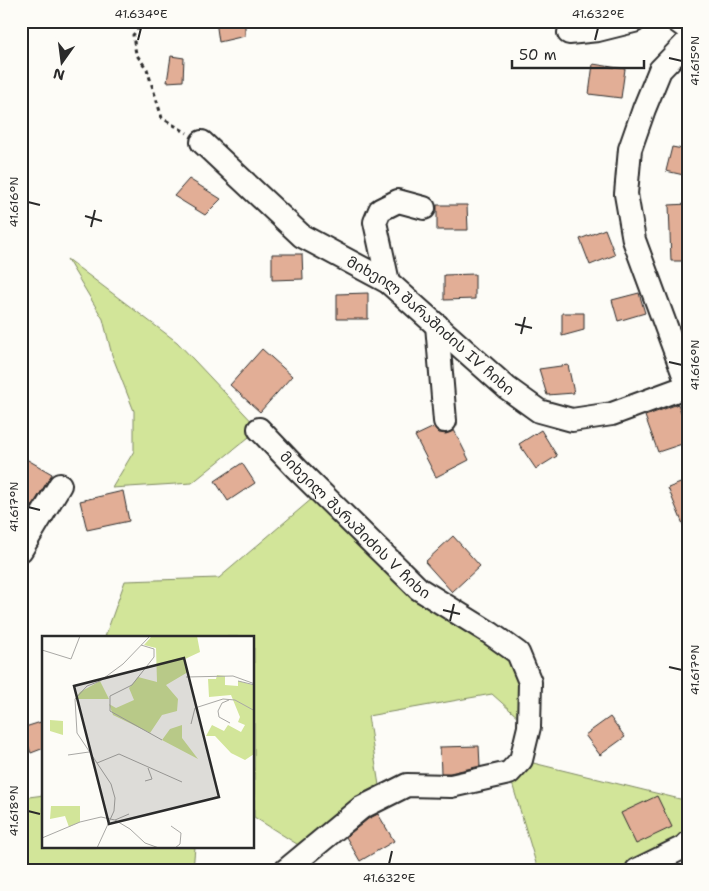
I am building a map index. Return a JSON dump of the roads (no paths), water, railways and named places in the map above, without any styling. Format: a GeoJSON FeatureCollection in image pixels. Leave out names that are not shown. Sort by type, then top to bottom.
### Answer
{"type":"FeatureCollection","features":[{"type":"Feature","properties":{"kind":"street"},"geometry":{"type":"LineString","coordinates":[[569,33],[598,30],[634,21]]}},
{"type":"Feature","properties":{"kind":"street"},"geometry":{"type":"LineString","coordinates":[[677,21],[688,29]]}},
{"type":"Feature","properties":{"kind":"street"},"geometry":{"type":"LineString","coordinates":[[688,41],[660,70],[644,109],[630,149],[626,194],[634,240],[688,386]]}},
{"type":"Feature","properties":{"kind":"street","name":"მიხეილ შარაშიძის IV ჩიხი"},"geometry":{"type":"LineString","coordinates":[[202,142],[302,236],[388,282],[507,388],[539,412],[572,420],[612,414],[688,386]]}},
{"type":"Feature","properties":{"kind":"street"},"geometry":{"type":"LineString","coordinates":[[388,282],[375,222],[380,210],[398,201],[424,208]]}},
{"type":"Feature","properties":{"kind":"street"},"geometry":{"type":"LineString","coordinates":[[437,325],[445,421]]}},
{"type":"Feature","properties":{"kind":"street","name":"მიხეილ შარაშიძის V ჩიხი"},"geometry":{"type":"LineString","coordinates":[[259,429],[419,589],[490,633],[518,653],[530,682],[529,727],[520,760],[509,773],[451,786],[407,785],[361,808],[286,870]]}},
{"type":"Feature","properties":{"kind":"street"},"geometry":{"type":"LineString","coordinates":[[21,550],[60,485]]}},
{"type":"Feature","properties":{"kind":"street"},"geometry":{"type":"LineString","coordinates":[[637,870],[684,847],[688,843]]}}]}
